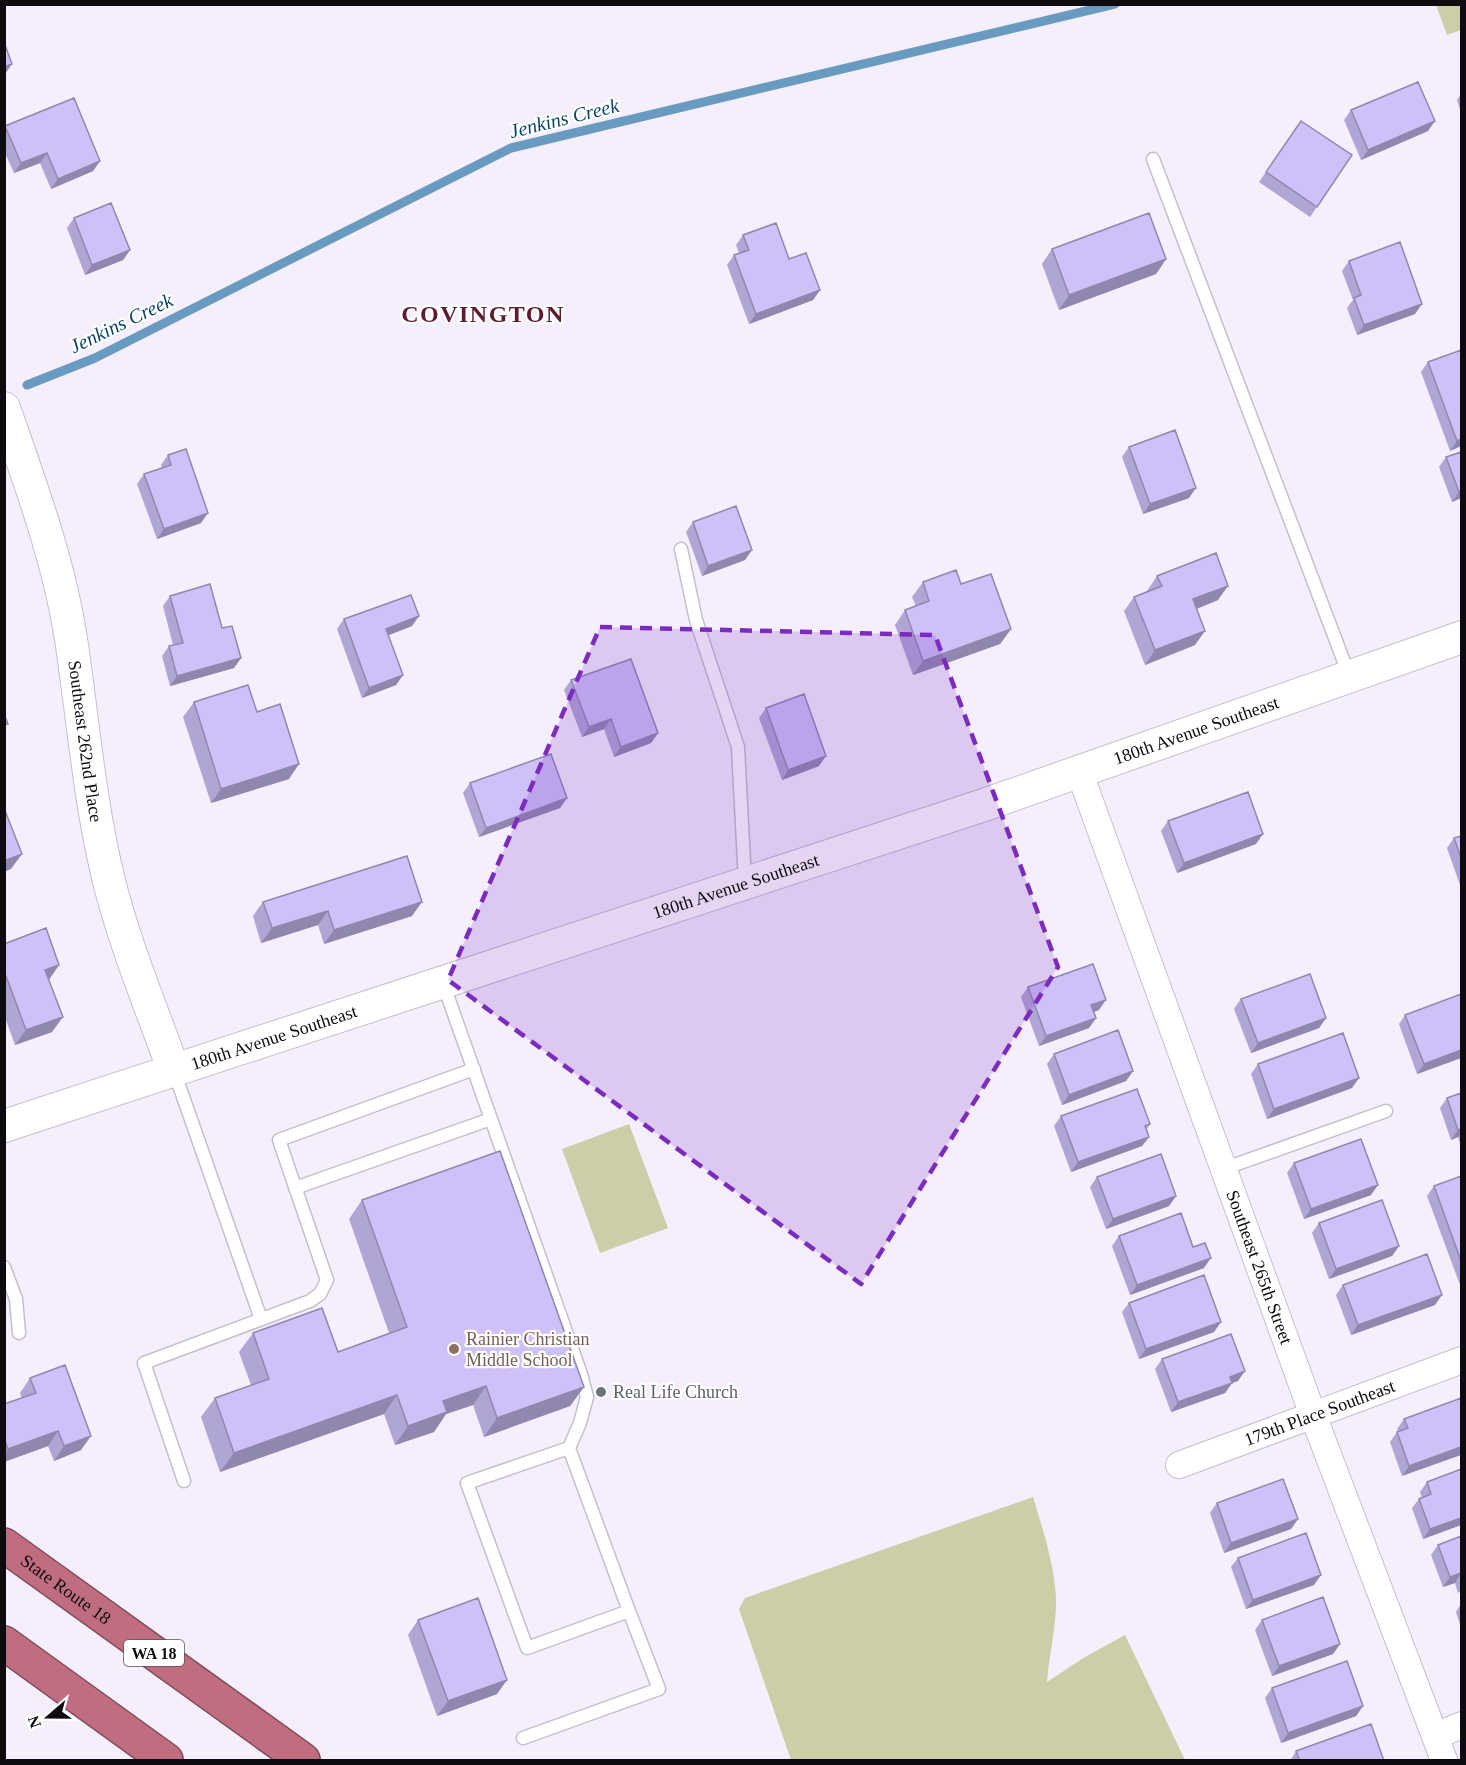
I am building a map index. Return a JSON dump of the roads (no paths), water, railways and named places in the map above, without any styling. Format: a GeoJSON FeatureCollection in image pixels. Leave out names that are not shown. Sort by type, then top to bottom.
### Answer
{"type":"FeatureCollection","features":[{"type":"Feature","properties":{"kind":"highway","name":"State Route 18"},"geometry":{"type":"LineString","coordinates":[[4,1545],[303,1761]]}},
{"type":"Feature","properties":{"kind":"highway"},"geometry":{"type":"LineString","coordinates":[[4,1643],[166,1761]]}},
{"type":"Feature","properties":{"kind":"street","name":"Southeast 262nd Place"},"geometry":{"type":"LineString","coordinates":[[4,408],[32,487],[56,572],[71,637],[92,801],[108,879],[130,951],[174,1071]]}},
{"type":"Feature","properties":{"kind":"street","name":"180th Avenue Southeast"},"geometry":{"type":"LineString","coordinates":[[4,1126],[984,805],[1461,637]]}},
{"type":"Feature","properties":{"kind":"street","name":"Southeast 265th Street"},"geometry":{"type":"LineString","coordinates":[[1078,771],[1313,1415],[1444,1761]]}},
{"type":"Feature","properties":{"kind":"street","name":"179th Place Southeast"},"geometry":{"type":"LineString","coordinates":[[1179,1466],[1461,1360]]}},
{"type":"Feature","properties":{"kind":"street"},"geometry":{"type":"LineString","coordinates":[[1435,1736],[1461,1725]]}},
{"type":"Feature","properties":{"kind":"lane"},"geometry":{"type":"LineString","coordinates":[[1153,159],[1349,676]]}},
{"type":"Feature","properties":{"kind":"lane"},"geometry":{"type":"LineString","coordinates":[[681,549],[696,620],[738,747],[743,806],[745,883]]}},
{"type":"Feature","properties":{"kind":"lane"},"geometry":{"type":"LineString","coordinates":[[443,982],[581,1374],[587,1397],[570,1448],[659,1689],[524,1738]]}},
{"type":"Feature","properties":{"kind":"lane"},"geometry":{"type":"LineString","coordinates":[[184,1481],[144,1363],[310,1301],[320,1294],[327,1280],[279,1140],[474,1069]]}},
{"type":"Feature","properties":{"kind":"lane"},"geometry":{"type":"LineString","coordinates":[[174,1071],[261,1319]]}},
{"type":"Feature","properties":{"kind":"lane"},"geometry":{"type":"LineString","coordinates":[[1223,1169],[1386,1111]]}},
{"type":"Feature","properties":{"kind":"lane"},"geometry":{"type":"LineString","coordinates":[[295,1188],[491,1119]]}},
{"type":"Feature","properties":{"kind":"lane"},"geometry":{"type":"LineString","coordinates":[[4,1267],[16,1299],[20,1333]]}},
{"type":"Feature","properties":{"kind":"lane"},"geometry":{"type":"LineString","coordinates":[[570,1448],[467,1483],[527,1648],[629,1611]]}},
{"type":"Feature","properties":{"kind":"waterway","name":"Jenkins Creek"},"geometry":{"type":"LineString","coordinates":[[27,385],[95,358],[511,148],[1115,4]]}},
{"type":"Feature","properties":{"kind":"place","name":"Rainier Christian Middle School"},"geometry":{"type":"Point","coordinates":[454,1349]}},
{"type":"Feature","properties":{"kind":"place","name":"Real Life Church"},"geometry":{"type":"Point","coordinates":[601,1392]}},
{"type":"Feature","properties":{"kind":"district","name":"COVINGTON"},"geometry":{"type":"Point","coordinates":[483,314]}}]}
